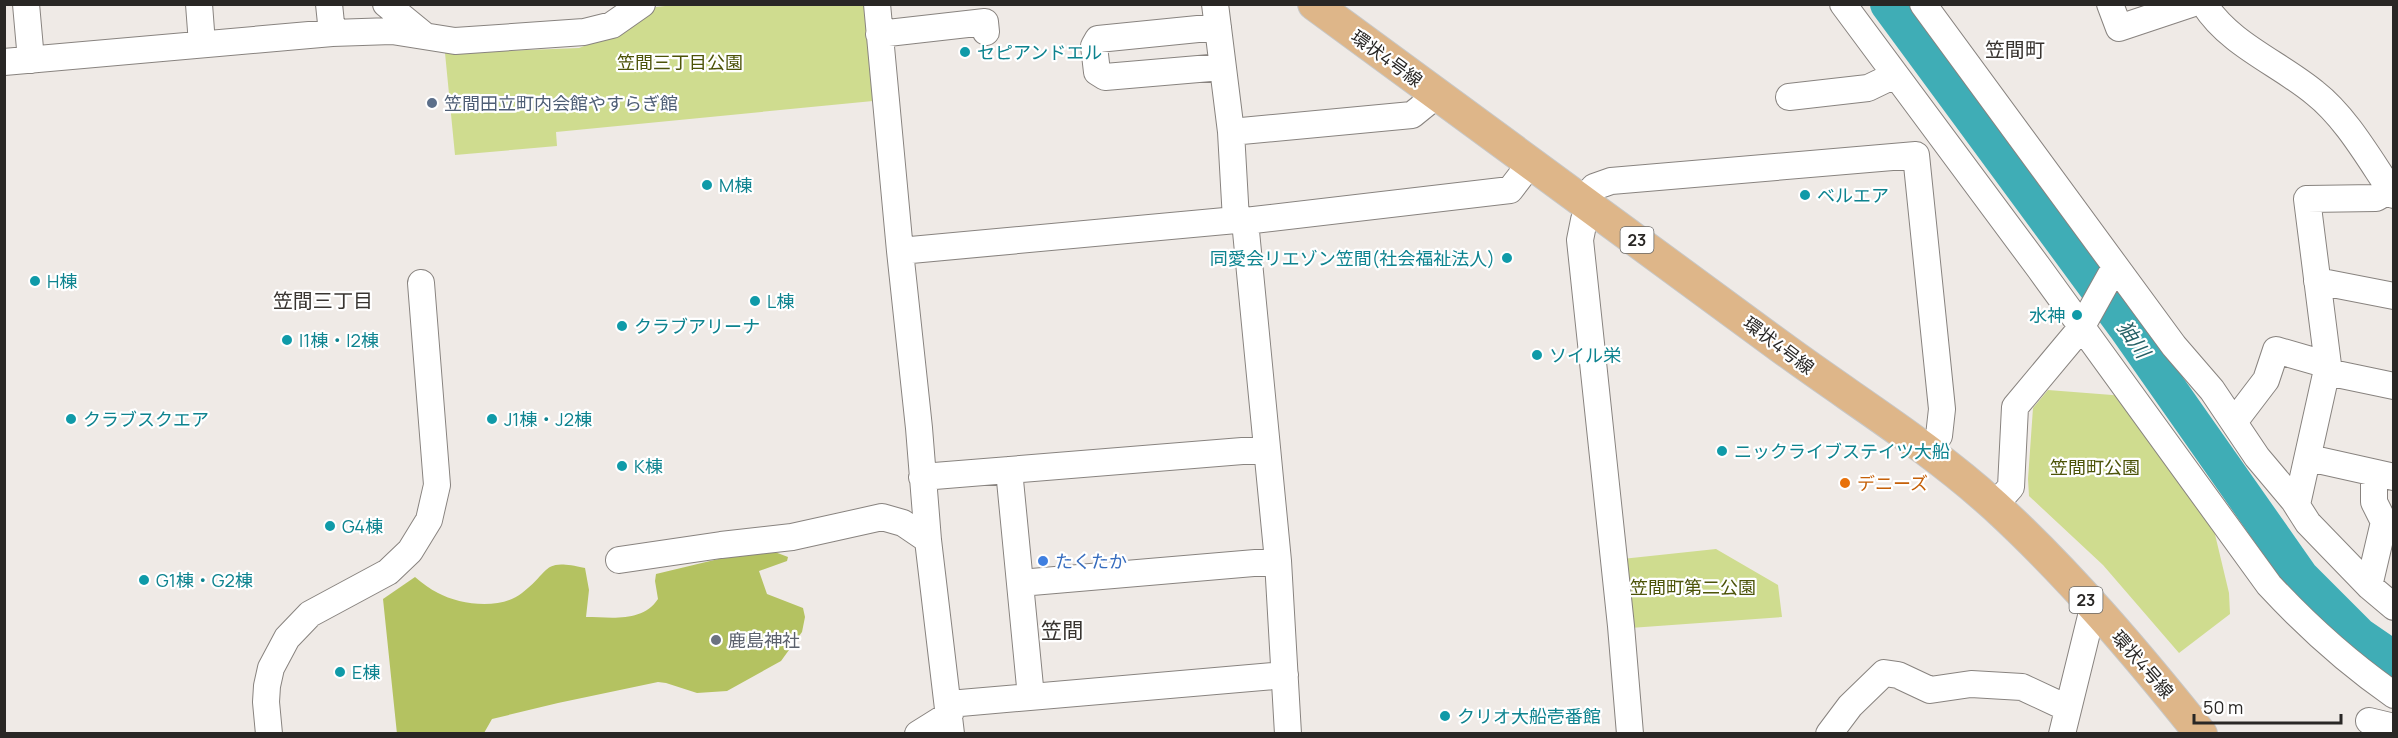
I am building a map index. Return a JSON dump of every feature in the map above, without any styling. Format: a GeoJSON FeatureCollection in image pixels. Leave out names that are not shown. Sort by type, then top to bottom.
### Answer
{"type":"FeatureCollection","features":[{"type":"Feature","properties":{"kind":"main road","name":"環状4号線"},"geometry":{"type":"LineString","coordinates":[[1314,4],[1530,164],[1587,202],[1818,374],[1928,449],[1994,506],[2044,555],[2153,674],[2201,734]]}},
{"type":"Feature","properties":{"kind":"street"},"geometry":{"type":"LineString","coordinates":[[26,4],[31,60]]}},
{"type":"Feature","properties":{"kind":"street"},"geometry":{"type":"LineString","coordinates":[[198,4],[202,44]]}},
{"type":"Feature","properties":{"kind":"street"},"geometry":{"type":"LineString","coordinates":[[329,4],[332,33]]}},
{"type":"Feature","properties":{"kind":"street"},"geometry":{"type":"LineString","coordinates":[[386,4],[424,35]]}},
{"type":"Feature","properties":{"kind":"street"},"geometry":{"type":"LineString","coordinates":[[4,63],[332,33],[392,31],[455,40],[584,32],[612,25],[642,4]]}},
{"type":"Feature","properties":{"kind":"street"},"geometry":{"type":"LineString","coordinates":[[877,4],[928,540],[950,717]]}},
{"type":"Feature","properties":{"kind":"street"},"geometry":{"type":"LineString","coordinates":[[1843,4],[2039,268],[2269,585],[2301,620],[2361,673],[2394,695]]}},
{"type":"Feature","properties":{"kind":"street"},"geometry":{"type":"LineString","coordinates":[[1923,4],[2115,267],[2174,346],[2212,390],[2257,457],[2294,501],[2308,523],[2369,586],[2394,607]]}},
{"type":"Feature","properties":{"kind":"street"},"geometry":{"type":"LineString","coordinates":[[2110,4],[2119,28],[2191,4]]}},
{"type":"Feature","properties":{"kind":"street"},"geometry":{"type":"LineString","coordinates":[[2204,4],[2213,19],[2228,34],[2306,86],[2333,108],[2392,193],[2376,198],[2307,199],[2328,368],[2309,458],[2298,500],[2294,501]]}},
{"type":"Feature","properties":{"kind":"street"},"geometry":{"type":"LineString","coordinates":[[1222,67],[1105,77],[1097,72],[1094,46],[1098,39],[1217,16],[1278,561],[1288,734]]}},
{"type":"Feature","properties":{"kind":"street"},"geometry":{"type":"LineString","coordinates":[[879,34],[985,22],[986,32]]}},
{"type":"Feature","properties":{"kind":"street"},"geometry":{"type":"LineString","coordinates":[[1789,97],[1868,88],[1895,75]]}},
{"type":"Feature","properties":{"kind":"street"},"geometry":{"type":"LineString","coordinates":[[1231,132],[1412,115],[1438,94]]}},
{"type":"Feature","properties":{"kind":"street"},"geometry":{"type":"LineString","coordinates":[[1918,105],[1916,155],[1941,409],[1939,436],[1928,449]]}},
{"type":"Feature","properties":{"kind":"street"},"geometry":{"type":"LineString","coordinates":[[1630,734],[1621,626],[1580,240],[1587,202],[1594,187],[1611,181],[1916,155]]}},
{"type":"Feature","properties":{"kind":"street"},"geometry":{"type":"LineString","coordinates":[[900,251],[1240,220],[1510,190],[1530,164]]}},
{"type":"Feature","properties":{"kind":"street"},"geometry":{"type":"LineString","coordinates":[[1994,506],[2011,487],[2015,406],[2081,328],[2115,267]]}},
{"type":"Feature","properties":{"kind":"street"},"geometry":{"type":"LineString","coordinates":[[2317,281],[2394,296]]}},
{"type":"Feature","properties":{"kind":"street"},"geometry":{"type":"LineString","coordinates":[[269,734],[267,686],[271,668],[287,638],[310,614],[388,572],[410,551],[429,520],[437,485],[421,282]]}},
{"type":"Feature","properties":{"kind":"street"},"geometry":{"type":"LineString","coordinates":[[2234,422],[2266,380],[2276,350],[2328,368],[2394,386]]}},
{"type":"Feature","properties":{"kind":"street"},"geometry":{"type":"LineString","coordinates":[[922,477],[1267,450]]}},
{"type":"Feature","properties":{"kind":"street"},"geometry":{"type":"LineString","coordinates":[[2309,458],[2384,475],[2374,502],[2384,522],[2369,586]]}},
{"type":"Feature","properties":{"kind":"street"},"geometry":{"type":"LineString","coordinates":[[1009,470],[1031,697]]}},
{"type":"Feature","properties":{"kind":"street"},"geometry":{"type":"LineString","coordinates":[[619,560],[792,537],[882,517],[903,524],[928,540]]}},
{"type":"Feature","properties":{"kind":"street"},"geometry":{"type":"LineString","coordinates":[[1020,583],[1278,561]]}},
{"type":"Feature","properties":{"kind":"street"},"geometry":{"type":"LineString","coordinates":[[2061,734],[2093,608]]}},
{"type":"Feature","properties":{"kind":"street"},"geometry":{"type":"LineString","coordinates":[[1829,734],[1850,706],[1884,673],[1898,675],[1930,690],[1971,684],[2022,687],[2067,708]]}},
{"type":"Feature","properties":{"kind":"street"},"geometry":{"type":"LineString","coordinates":[[918,734],[950,717],[1031,697],[1285,675]]}},
{"type":"Feature","properties":{"kind":"green space","name":"笠間三丁目公園"},"geometry":{"type":"Polygon","coordinates":[[[674,5],[864,5],[873,101],[556,132],[557,146],[455,155],[445,53],[579,48],[626,30],[656,7],[674,5]]]}},
{"type":"Feature","properties":{"kind":"green space","name":"笠間町公園"},"geometry":{"type":"Polygon","coordinates":[[[2048,390],[2125,396],[2213,526],[2229,593],[2230,614],[2179,653],[2103,565],[2029,496],[2033,408],[2048,390]]]}},
{"type":"Feature","properties":{"kind":"green space"},"geometry":{"type":"Polygon","coordinates":[[[767,549],[788,557],[787,561],[759,571],[767,594],[803,608],[805,617],[802,632],[781,661],[727,691],[697,693],[658,682],[492,719],[484,733],[397,734],[383,599],[415,577],[432,590],[447,597],[469,603],[492,604],[503,602],[522,593],[554,565],[571,565],[585,568],[589,590],[586,617],[616,618],[635,615],[651,607],[658,599],[656,574],[767,549]]]}},
{"type":"Feature","properties":{"kind":"green space","name":"笠間町第二公園"},"geometry":{"type":"Polygon","coordinates":[[[1716,549],[1778,585],[1782,617],[1630,628],[1622,559],[1716,549]]]}},
{"type":"Feature","properties":{"kind":"waterway","name":"㹨川"},"geometry":{"type":"LineString","coordinates":[[1888,4],[2125,326],[2301,577],[2359,635],[2394,659]]}},
{"type":"Feature","properties":{"kind":"place","name":"セピアンドエル"},"geometry":{"type":"Point","coordinates":[965,52]}},
{"type":"Feature","properties":{"kind":"place","name":"笠間田立町内会館やすらぎ館"},"geometry":{"type":"Point","coordinates":[432,103]}},
{"type":"Feature","properties":{"kind":"place","name":"M棟"},"geometry":{"type":"Point","coordinates":[707,185]}},
{"type":"Feature","properties":{"kind":"place","name":"ベルエア"},"geometry":{"type":"Point","coordinates":[1805,195]}},
{"type":"Feature","properties":{"kind":"place","name":"同愛会リエゾン笠間(社会福祉法人)"},"geometry":{"type":"Point","coordinates":[1507,258]}},
{"type":"Feature","properties":{"kind":"place","name":"H棟"},"geometry":{"type":"Point","coordinates":[35,281]}},
{"type":"Feature","properties":{"kind":"place","name":"L棟"},"geometry":{"type":"Point","coordinates":[755,301]}},
{"type":"Feature","properties":{"kind":"place","name":"水神"},"geometry":{"type":"Point","coordinates":[2077,315]}},
{"type":"Feature","properties":{"kind":"place","name":"クラブアリーナ"},"geometry":{"type":"Point","coordinates":[622,326]}},
{"type":"Feature","properties":{"kind":"place","name":"I1棟・I2棟"},"geometry":{"type":"Point","coordinates":[287,340]}},
{"type":"Feature","properties":{"kind":"place","name":"ソイル栄"},"geometry":{"type":"Point","coordinates":[1537,355]}},
{"type":"Feature","properties":{"kind":"place","name":"クラブスクエア"},"geometry":{"type":"Point","coordinates":[71,419]}},
{"type":"Feature","properties":{"kind":"place","name":"J1棟・J2棟"},"geometry":{"type":"Point","coordinates":[492,419]}},
{"type":"Feature","properties":{"kind":"place","name":"ニックライブステイツ大船"},"geometry":{"type":"Point","coordinates":[1722,451]}},
{"type":"Feature","properties":{"kind":"place","name":"K棟"},"geometry":{"type":"Point","coordinates":[622,466]}},
{"type":"Feature","properties":{"kind":"place","name":"デニーズ"},"geometry":{"type":"Point","coordinates":[1845,483]}},
{"type":"Feature","properties":{"kind":"place","name":"G4棟"},"geometry":{"type":"Point","coordinates":[330,526]}},
{"type":"Feature","properties":{"kind":"place","name":"たくたか"},"geometry":{"type":"Point","coordinates":[1043,561]}},
{"type":"Feature","properties":{"kind":"place","name":"G1棟・G2棟"},"geometry":{"type":"Point","coordinates":[144,580]}},
{"type":"Feature","properties":{"kind":"place","name":"鹿島神社"},"geometry":{"type":"Point","coordinates":[716,640]}},
{"type":"Feature","properties":{"kind":"place","name":"E棟"},"geometry":{"type":"Point","coordinates":[340,672]}},
{"type":"Feature","properties":{"kind":"place","name":"クリオ大船壱番館"},"geometry":{"type":"Point","coordinates":[1445,716]}},
{"type":"Feature","properties":{"kind":"district","name":"笠間町"},"geometry":{"type":"Point","coordinates":[2015,49]}},
{"type":"Feature","properties":{"kind":"district","name":"笠間三丁目"},"geometry":{"type":"Point","coordinates":[323,300]}},
{"type":"Feature","properties":{"kind":"district","name":"笠間"},"geometry":{"type":"Point","coordinates":[1062,630]}}]}
